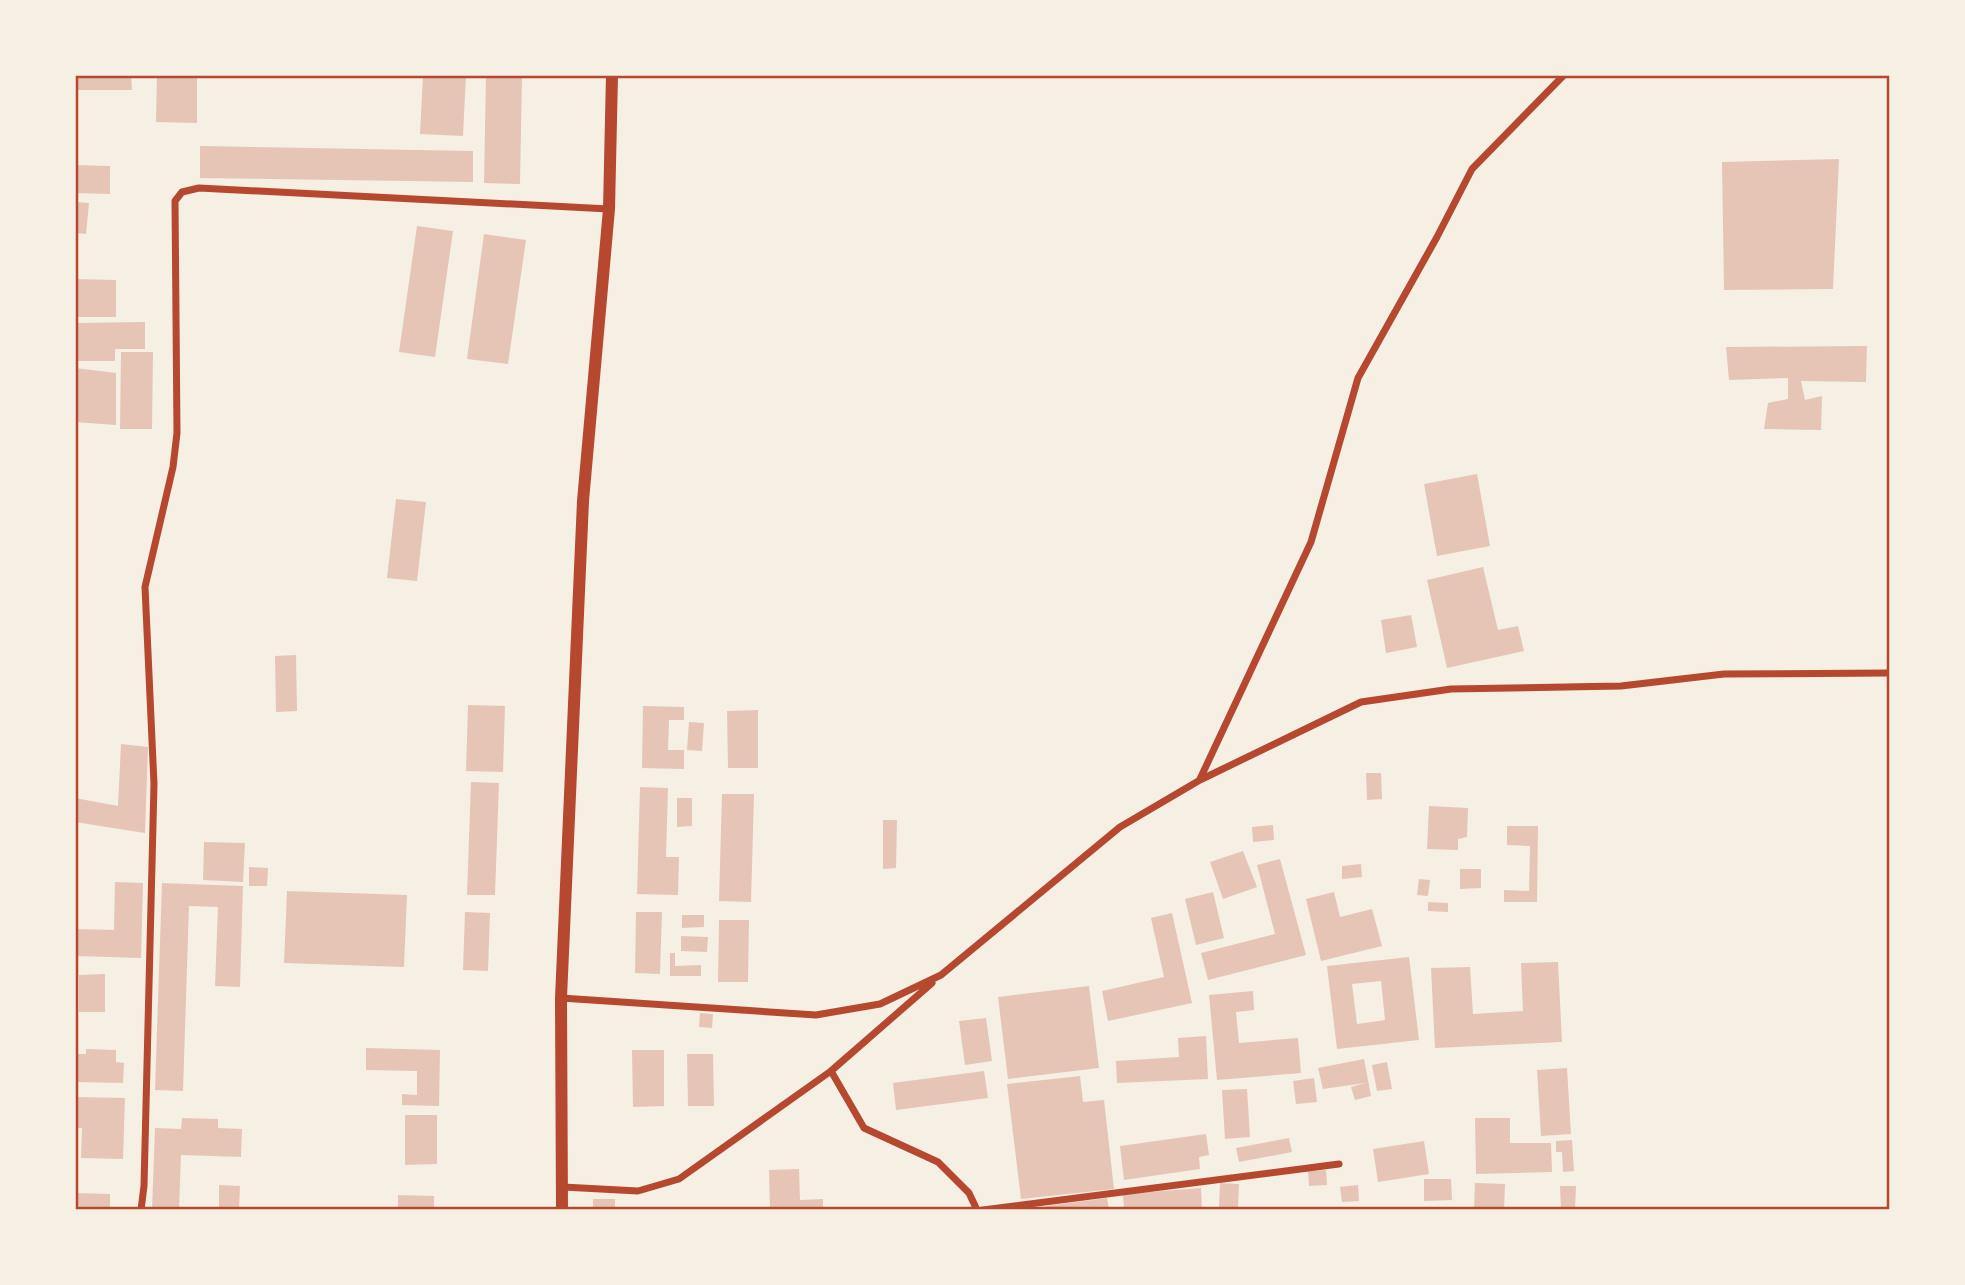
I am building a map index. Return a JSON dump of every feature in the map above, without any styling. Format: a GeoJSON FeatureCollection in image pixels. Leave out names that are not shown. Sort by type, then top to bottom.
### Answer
{"type":"FeatureCollection","features":[{"type":"Feature","properties":{"kind":"street"},"geometry":{"type":"LineString","coordinates":[[562,1210],[561,998],[583,501],[609,209],[612,75]]}},
{"type":"Feature","properties":{"kind":"street"},"geometry":{"type":"LineString","coordinates":[[1200,780],[1311,542],[1357,378],[1437,237],[1472,169],[1563,75]]}},
{"type":"Feature","properties":{"kind":"street"},"geometry":{"type":"LineString","coordinates":[[141,1210],[144,1186],[155,784],[145,587],[173,467],[177,433],[176,201],[182,192],[199,188],[609,209]]}},
{"type":"Feature","properties":{"kind":"street"},"geometry":{"type":"LineString","coordinates":[[563,1187],[638,1191],[679,1179],[831,1072],[941,975],[1120,827],[1200,780],[1361,702],[1451,689],[1621,687],[1724,674],[1890,673]]}},
{"type":"Feature","properties":{"kind":"street"},"geometry":{"type":"LineString","coordinates":[[561,998],[816,1015],[880,1004],[941,975]]}},
{"type":"Feature","properties":{"kind":"street"},"geometry":{"type":"LineString","coordinates":[[831,1072],[864,1128],[939,1162],[970,1194],[977,1210]]}},
{"type":"Feature","properties":{"kind":"street"},"geometry":{"type":"LineString","coordinates":[[983,1210],[1339,1164]]}},
{"type":"Feature","properties":{"kind":"building"},"geometry":{"type":"Polygon","coordinates":[[[75,75],[131,75],[132,90],[75,90],[75,75]]]}},
{"type":"Feature","properties":{"kind":"building"},"geometry":{"type":"Polygon","coordinates":[[[157,75],[197,75],[197,123],[156,122],[157,75]]]}},
{"type":"Feature","properties":{"kind":"building"},"geometry":{"type":"Polygon","coordinates":[[[423,75],[466,75],[463,136],[420,134],[423,75]]]}},
{"type":"Feature","properties":{"kind":"building"},"geometry":{"type":"Polygon","coordinates":[[[486,75],[522,75],[520,184],[484,183],[486,75]]]}},
{"type":"Feature","properties":{"kind":"building"},"geometry":{"type":"Polygon","coordinates":[[[200,146],[473,151],[473,182],[200,178],[200,146]]]}},
{"type":"Feature","properties":{"kind":"building"},"geometry":{"type":"Polygon","coordinates":[[[1839,159],[1833,289],[1724,290],[1722,162],[1839,159]]]}},
{"type":"Feature","properties":{"kind":"building"},"geometry":{"type":"Polygon","coordinates":[[[75,165],[110,166],[110,194],[75,193],[75,165]]]}},
{"type":"Feature","properties":{"kind":"building"},"geometry":{"type":"Polygon","coordinates":[[[75,202],[89,203],[86,234],[75,233],[75,202]]]}},
{"type":"Feature","properties":{"kind":"building"},"geometry":{"type":"Polygon","coordinates":[[[417,226],[453,231],[435,357],[399,352],[417,226]]]}},
{"type":"Feature","properties":{"kind":"building"},"geometry":{"type":"Polygon","coordinates":[[[484,234],[526,240],[508,364],[467,359],[484,234]]]}},
{"type":"Feature","properties":{"kind":"building"},"geometry":{"type":"Polygon","coordinates":[[[75,279],[116,280],[116,317],[75,317],[75,279]]]}},
{"type":"Feature","properties":{"kind":"building"},"geometry":{"type":"Polygon","coordinates":[[[145,322],[145,349],[115,349],[115,361],[75,361],[75,323],[145,322]]]}},
{"type":"Feature","properties":{"kind":"building"},"geometry":{"type":"Polygon","coordinates":[[[1867,346],[1866,382],[1801,381],[1805,400],[1822,396],[1821,430],[1764,429],[1768,403],[1788,399],[1788,378],[1729,380],[1726,347],[1867,346]]]}},
{"type":"Feature","properties":{"kind":"building"},"geometry":{"type":"Polygon","coordinates":[[[121,352],[153,352],[152,429],[120,429],[121,352]]]}},
{"type":"Feature","properties":{"kind":"building"},"geometry":{"type":"Polygon","coordinates":[[[75,368],[116,373],[116,425],[75,422],[75,368]]]}},
{"type":"Feature","properties":{"kind":"building"},"geometry":{"type":"Polygon","coordinates":[[[1477,474],[1490,546],[1437,556],[1424,484],[1477,474]]]}},
{"type":"Feature","properties":{"kind":"building"},"geometry":{"type":"Polygon","coordinates":[[[396,499],[426,502],[417,581],[387,578],[396,499]]]}},
{"type":"Feature","properties":{"kind":"building"},"geometry":{"type":"Polygon","coordinates":[[[1483,567],[1498,630],[1518,626],[1524,651],[1447,668],[1427,580],[1483,567]]]}},
{"type":"Feature","properties":{"kind":"building"},"geometry":{"type":"Polygon","coordinates":[[[1411,615],[1417,647],[1386,653],[1381,620],[1411,615]]]}},
{"type":"Feature","properties":{"kind":"building"},"geometry":{"type":"Polygon","coordinates":[[[296,655],[297,711],[276,712],[275,656],[296,655]]]}},
{"type":"Feature","properties":{"kind":"building"},"geometry":{"type":"Polygon","coordinates":[[[468,705],[505,706],[503,772],[466,771],[468,705]]]}},
{"type":"Feature","properties":{"kind":"building"},"geometry":{"type":"Polygon","coordinates":[[[643,706],[684,707],[684,720],[669,720],[668,750],[684,750],[684,769],[642,768],[643,706]]]}},
{"type":"Feature","properties":{"kind":"building"},"geometry":{"type":"Polygon","coordinates":[[[758,710],[758,768],[728,768],[727,711],[758,710]]]}},
{"type":"Feature","properties":{"kind":"building"},"geometry":{"type":"Polygon","coordinates":[[[689,722],[704,723],[702,751],[687,750],[689,722]]]}},
{"type":"Feature","properties":{"kind":"building"},"geometry":{"type":"Polygon","coordinates":[[[121,744],[148,747],[145,833],[75,822],[75,798],[118,806],[121,744]]]}},
{"type":"Feature","properties":{"kind":"building"},"geometry":{"type":"Polygon","coordinates":[[[1366,773],[1381,773],[1382,799],[1367,800],[1366,773]]]}},
{"type":"Feature","properties":{"kind":"building"},"geometry":{"type":"Polygon","coordinates":[[[471,782],[499,783],[495,895],[467,895],[471,782]]]}},
{"type":"Feature","properties":{"kind":"building"},"geometry":{"type":"Polygon","coordinates":[[[640,787],[668,788],[666,857],[679,857],[678,895],[637,894],[640,787]]]}},
{"type":"Feature","properties":{"kind":"building"},"geometry":{"type":"Polygon","coordinates":[[[722,794],[754,794],[751,902],[719,901],[722,794]]]}},
{"type":"Feature","properties":{"kind":"building"},"geometry":{"type":"Polygon","coordinates":[[[677,798],[692,798],[692,826],[677,827],[677,798]]]}},
{"type":"Feature","properties":{"kind":"building"},"geometry":{"type":"Polygon","coordinates":[[[1429,806],[1468,808],[1467,837],[1458,839],[1458,850],[1427,849],[1429,806]]]}},
{"type":"Feature","properties":{"kind":"building"},"geometry":{"type":"Polygon","coordinates":[[[883,820],[897,820],[896,868],[883,869],[883,820]]]}},
{"type":"Feature","properties":{"kind":"building"},"geometry":{"type":"Polygon","coordinates":[[[1273,825],[1274,840],[1253,842],[1252,827],[1273,825]]]}},
{"type":"Feature","properties":{"kind":"building"},"geometry":{"type":"Polygon","coordinates":[[[1507,826],[1538,826],[1537,902],[1504,902],[1504,890],[1529,891],[1530,846],[1507,845],[1507,826]]]}},
{"type":"Feature","properties":{"kind":"building"},"geometry":{"type":"Polygon","coordinates":[[[204,842],[245,843],[243,882],[203,880],[204,842]]]}},
{"type":"Feature","properties":{"kind":"building"},"geometry":{"type":"Polygon","coordinates":[[[1243,851],[1257,887],[1223,899],[1210,862],[1243,851]]]}},
{"type":"Feature","properties":{"kind":"building"},"geometry":{"type":"Polygon","coordinates":[[[1280,859],[1306,955],[1208,980],[1201,953],[1275,934],[1257,865],[1280,859]]]}},
{"type":"Feature","properties":{"kind":"building"},"geometry":{"type":"Polygon","coordinates":[[[1361,864],[1362,877],[1342,879],[1342,866],[1361,864]]]}},
{"type":"Feature","properties":{"kind":"building"},"geometry":{"type":"Polygon","coordinates":[[[249,867],[268,868],[267,886],[249,886],[249,867]]]}},
{"type":"Feature","properties":{"kind":"building"},"geometry":{"type":"Polygon","coordinates":[[[1460,869],[1481,869],[1481,888],[1460,889],[1460,869]]]}},
{"type":"Feature","properties":{"kind":"building"},"geometry":{"type":"Polygon","coordinates":[[[1419,879],[1430,880],[1428,896],[1417,895],[1419,879]]]}},
{"type":"Feature","properties":{"kind":"building"},"geometry":{"type":"Polygon","coordinates":[[[115,882],[143,883],[141,958],[75,956],[75,929],[114,930],[115,882]]]}},
{"type":"Feature","properties":{"kind":"building"},"geometry":{"type":"Polygon","coordinates":[[[162,883],[243,886],[240,987],[215,986],[218,907],[189,906],[183,1091],[155,1090],[162,883]]]}},
{"type":"Feature","properties":{"kind":"building"},"geometry":{"type":"Polygon","coordinates":[[[287,891],[407,895],[404,967],[284,963],[287,891]]]}},
{"type":"Feature","properties":{"kind":"building"},"geometry":{"type":"Polygon","coordinates":[[[1213,892],[1224,938],[1196,945],[1185,899],[1213,892]]]}},
{"type":"Feature","properties":{"kind":"building"},"geometry":{"type":"Polygon","coordinates":[[[1334,892],[1340,917],[1372,909],[1382,946],[1321,961],[1306,899],[1334,892]]]}},
{"type":"Feature","properties":{"kind":"building"},"geometry":{"type":"Polygon","coordinates":[[[1428,902],[1448,903],[1448,912],[1428,911],[1428,902]]]}},
{"type":"Feature","properties":{"kind":"building"},"geometry":{"type":"Polygon","coordinates":[[[465,912],[490,913],[488,971],[463,970],[465,912]]]}},
{"type":"Feature","properties":{"kind":"building"},"geometry":{"type":"Polygon","coordinates":[[[636,912],[662,912],[660,974],[635,973],[636,912]]]}},
{"type":"Feature","properties":{"kind":"building"},"geometry":{"type":"Polygon","coordinates":[[[1172,913],[1192,1003],[1108,1021],[1102,991],[1164,977],[1151,918],[1172,913]]]}},
{"type":"Feature","properties":{"kind":"building"},"geometry":{"type":"Polygon","coordinates":[[[682,915],[704,915],[704,927],[682,928],[682,915]]]}},
{"type":"Feature","properties":{"kind":"building"},"geometry":{"type":"Polygon","coordinates":[[[719,920],[749,920],[748,982],[718,982],[719,920]]]}},
{"type":"Feature","properties":{"kind":"building"},"geometry":{"type":"Polygon","coordinates":[[[681,936],[708,937],[707,952],[681,951],[681,936]]]}},
{"type":"Feature","properties":{"kind":"building"},"geometry":{"type":"Polygon","coordinates":[[[670,953],[675,953],[675,966],[701,965],[701,976],[670,976],[670,953]]]}},
{"type":"Feature","properties":{"kind":"building"},"geometry":{"type":"Polygon","coordinates":[[[1409,957],[1419,1040],[1337,1049],[1327,966],[1409,957]],[[1381,981],[1352,984],[1357,1024],[1385,1020],[1381,981]]]}},
{"type":"Feature","properties":{"kind":"building"},"geometry":{"type":"Polygon","coordinates":[[[1558,962],[1562,1042],[1435,1048],[1431,968],[1470,967],[1473,1014],[1523,1011],[1521,963],[1558,962]]]}},
{"type":"Feature","properties":{"kind":"building"},"geometry":{"type":"Polygon","coordinates":[[[105,974],[105,1012],[79,1012],[79,975],[105,974]]]}},
{"type":"Feature","properties":{"kind":"building"},"geometry":{"type":"Polygon","coordinates":[[[1089,986],[1099,1068],[1008,1079],[998,997],[1089,986]]]}},
{"type":"Feature","properties":{"kind":"building"},"geometry":{"type":"Polygon","coordinates":[[[1253,991],[1254,1010],[1236,1012],[1239,1043],[1298,1038],[1301,1073],[1217,1080],[1209,995],[1253,991]]]}},
{"type":"Feature","properties":{"kind":"building"},"geometry":{"type":"Polygon","coordinates":[[[700,1013],[713,1014],[712,1028],[699,1027],[700,1013]]]}},
{"type":"Feature","properties":{"kind":"building"},"geometry":{"type":"Polygon","coordinates":[[[986,1018],[992,1061],[965,1065],[959,1021],[986,1018]]]}},
{"type":"Feature","properties":{"kind":"building"},"geometry":{"type":"Polygon","coordinates":[[[1206,1036],[1208,1079],[1117,1083],[1116,1061],[1179,1057],[1178,1038],[1206,1036]]]}},
{"type":"Feature","properties":{"kind":"building"},"geometry":{"type":"Polygon","coordinates":[[[366,1048],[440,1050],[439,1106],[402,1105],[402,1094],[417,1095],[417,1071],[366,1070],[366,1048]]]}},
{"type":"Feature","properties":{"kind":"building"},"geometry":{"type":"Polygon","coordinates":[[[86,1049],[116,1050],[116,1062],[124,1063],[123,1083],[75,1082],[75,1054],[86,1054],[86,1049]]]}},
{"type":"Feature","properties":{"kind":"building"},"geometry":{"type":"Polygon","coordinates":[[[632,1050],[664,1050],[664,1106],[633,1107],[632,1050]]]}},
{"type":"Feature","properties":{"kind":"building"},"geometry":{"type":"Polygon","coordinates":[[[687,1054],[713,1054],[714,1106],[688,1106],[687,1054]]]}},
{"type":"Feature","properties":{"kind":"building"},"geometry":{"type":"Polygon","coordinates":[[[1364,1059],[1371,1096],[1355,1100],[1351,1087],[1365,1083],[1323,1089],[1318,1068],[1364,1059]]]}},
{"type":"Feature","properties":{"kind":"building"},"geometry":{"type":"Polygon","coordinates":[[[1387,1062],[1392,1089],[1377,1091],[1372,1065],[1387,1062]]]}},
{"type":"Feature","properties":{"kind":"building"},"geometry":{"type":"Polygon","coordinates":[[[1567,1068],[1571,1134],[1541,1136],[1537,1070],[1567,1068]]]}},
{"type":"Feature","properties":{"kind":"building"},"geometry":{"type":"Polygon","coordinates":[[[984,1071],[988,1098],[896,1110],[893,1083],[984,1071]]]}},
{"type":"Feature","properties":{"kind":"building"},"geometry":{"type":"Polygon","coordinates":[[[1080,1076],[1083,1102],[1104,1100],[1114,1189],[1021,1199],[1007,1084],[1080,1076]]]}},
{"type":"Feature","properties":{"kind":"building"},"geometry":{"type":"Polygon","coordinates":[[[1314,1078],[1317,1102],[1296,1104],[1293,1081],[1314,1078]]]}},
{"type":"Feature","properties":{"kind":"building"},"geometry":{"type":"Polygon","coordinates":[[[1247,1089],[1250,1137],[1225,1139],[1222,1090],[1247,1089]]]}},
{"type":"Feature","properties":{"kind":"building"},"geometry":{"type":"Polygon","coordinates":[[[75,1097],[125,1098],[123,1159],[81,1158],[82,1128],[75,1128],[75,1097]]]}},
{"type":"Feature","properties":{"kind":"building"},"geometry":{"type":"Polygon","coordinates":[[[405,1115],[437,1115],[437,1164],[405,1165],[405,1115]]]}},
{"type":"Feature","properties":{"kind":"building"},"geometry":{"type":"Polygon","coordinates":[[[182,1118],[218,1119],[218,1128],[242,1129],[241,1157],[181,1155],[179,1210],[152,1210],[155,1128],[181,1129],[182,1118]]]}},
{"type":"Feature","properties":{"kind":"building"},"geometry":{"type":"Polygon","coordinates":[[[1475,1118],[1510,1118],[1510,1143],[1551,1143],[1552,1172],[1476,1174],[1475,1118]]]}},
{"type":"Feature","properties":{"kind":"building"},"geometry":{"type":"Polygon","coordinates":[[[1206,1134],[1209,1155],[1199,1157],[1200,1169],[1124,1180],[1120,1146],[1206,1134]]]}},
{"type":"Feature","properties":{"kind":"building"},"geometry":{"type":"Polygon","coordinates":[[[1289,1138],[1292,1152],[1239,1162],[1236,1148],[1289,1138]]]}},
{"type":"Feature","properties":{"kind":"building"},"geometry":{"type":"Polygon","coordinates":[[[1572,1140],[1574,1171],[1563,1172],[1562,1152],[1556,1152],[1556,1141],[1572,1140]]]}},
{"type":"Feature","properties":{"kind":"building"},"geometry":{"type":"Polygon","coordinates":[[[1424,1141],[1429,1174],[1378,1182],[1373,1149],[1424,1141]]]}},
{"type":"Feature","properties":{"kind":"building"},"geometry":{"type":"Polygon","coordinates":[[[799,1169],[800,1200],[823,1199],[823,1210],[770,1210],[769,1170],[799,1169]]]}},
{"type":"Feature","properties":{"kind":"building"},"geometry":{"type":"Polygon","coordinates":[[[1326,1170],[1327,1185],[1309,1186],[1308,1171],[1326,1170]]]}},
{"type":"Feature","properties":{"kind":"building"},"geometry":{"type":"Polygon","coordinates":[[[1424,1179],[1451,1179],[1452,1200],[1424,1201],[1424,1179]]]}},
{"type":"Feature","properties":{"kind":"building"},"geometry":{"type":"Polygon","coordinates":[[[1220,1183],[1239,1184],[1238,1208],[1219,1207],[1220,1183]]]}},
{"type":"Feature","properties":{"kind":"building"},"geometry":{"type":"Polygon","coordinates":[[[1475,1183],[1505,1184],[1504,1210],[1474,1210],[1475,1183]]]}},
{"type":"Feature","properties":{"kind":"building"},"geometry":{"type":"Polygon","coordinates":[[[219,1185],[240,1186],[239,1210],[219,1210],[219,1185]]]}},
{"type":"Feature","properties":{"kind":"building"},"geometry":{"type":"Polygon","coordinates":[[[1358,1185],[1359,1201],[1342,1202],[1340,1187],[1358,1185]]]}},
{"type":"Feature","properties":{"kind":"building"},"geometry":{"type":"Polygon","coordinates":[[[1560,1186],[1576,1186],[1575,1210],[1561,1210],[1560,1186]]]}},
{"type":"Feature","properties":{"kind":"building"},"geometry":{"type":"Polygon","coordinates":[[[1201,1188],[1202,1210],[1124,1210],[1123,1194],[1201,1188]]]}},
{"type":"Feature","properties":{"kind":"building"},"geometry":{"type":"Polygon","coordinates":[[[75,1193],[110,1194],[110,1210],[75,1210],[75,1193]]]}},
{"type":"Feature","properties":{"kind":"building"},"geometry":{"type":"Polygon","coordinates":[[[398,1195],[434,1196],[434,1210],[398,1210],[398,1195]]]}},
{"type":"Feature","properties":{"kind":"building"},"geometry":{"type":"Polygon","coordinates":[[[1107,1198],[1109,1210],[1047,1210],[1046,1206],[1107,1198]]]}},
{"type":"Feature","properties":{"kind":"building"},"geometry":{"type":"Polygon","coordinates":[[[593,1199],[615,1199],[615,1210],[593,1210],[593,1199]]]}}]}
